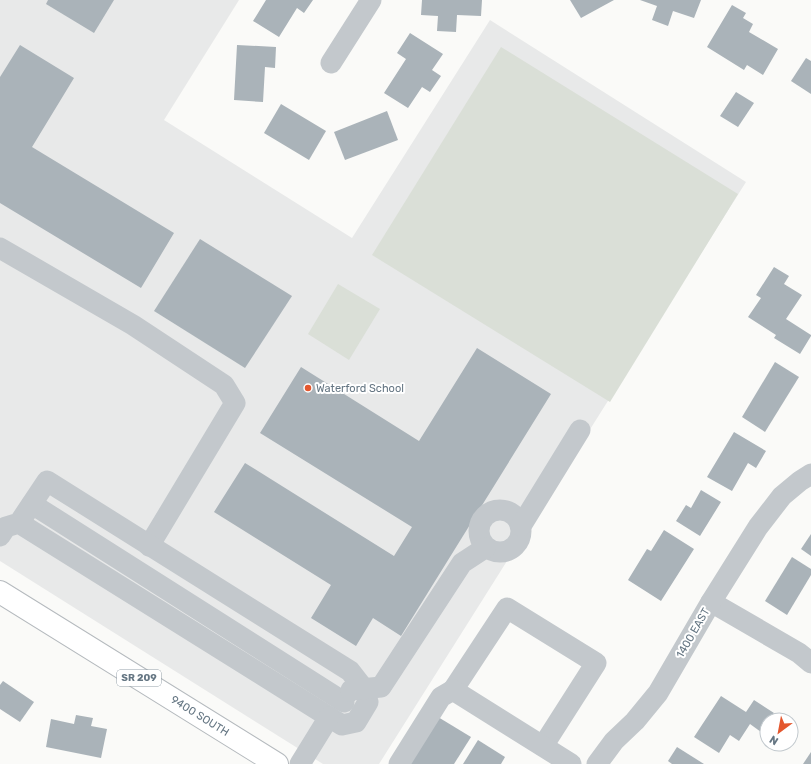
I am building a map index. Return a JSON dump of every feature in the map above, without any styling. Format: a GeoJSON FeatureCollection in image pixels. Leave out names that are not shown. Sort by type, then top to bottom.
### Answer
{"type":"FeatureCollection","features":[{"type":"Feature","properties":{"kind":"main road","name":"9400 SOUTH"},"geometry":{"type":"LineString","coordinates":[[0,592],[278,764]]}},
{"type":"Feature","properties":{"kind":"street"},"geometry":{"type":"LineString","coordinates":[[332,63],[371,0]]}},
{"type":"Feature","properties":{"kind":"street"},"geometry":{"type":"LineString","coordinates":[[0,248],[133,325],[224,385],[236,403],[149,546]]}},
{"type":"Feature","properties":{"kind":"street"},"geometry":{"type":"LineString","coordinates":[[521,526],[580,430]]}},
{"type":"Feature","properties":{"kind":"street","name":"1400 EAST"},"geometry":{"type":"LineString","coordinates":[[597,764],[614,741],[635,721],[658,693],[711,602],[758,527],[782,496],[811,474]]}},
{"type":"Feature","properties":{"kind":"street"},"geometry":{"type":"LineString","coordinates":[[0,536],[6,527],[19,523],[46,481],[350,672],[364,690],[368,702],[356,722],[335,721],[19,523]]}},
{"type":"Feature","properties":{"kind":"street"},"geometry":{"type":"LineString","coordinates":[[32,504],[344,702]]}},
{"type":"Feature","properties":{"kind":"street"},"geometry":{"type":"LineString","coordinates":[[492,511],[507,511],[518,520],[521,526],[520,540],[511,550],[505,552],[498,553],[485,548],[478,534],[478,527],[481,520],[486,514],[492,511]]}},
{"type":"Feature","properties":{"kind":"street"},"geometry":{"type":"LineString","coordinates":[[300,764],[335,721],[338,711],[351,690],[381,688],[462,563],[485,548]]}},
{"type":"Feature","properties":{"kind":"street"},"geometry":{"type":"LineString","coordinates":[[711,602],[799,653],[811,663]]}},
{"type":"Feature","properties":{"kind":"street"},"geometry":{"type":"LineString","coordinates":[[399,764],[441,697],[454,690],[507,608],[596,663],[543,746]]}},
{"type":"Feature","properties":{"kind":"street"},"geometry":{"type":"LineString","coordinates":[[454,690],[571,764]]}},
{"type":"Feature","properties":{"kind":"shaded area","name":"Waterford School"},"geometry":{"type":"Polygon","coordinates":[[[0,0],[239,0],[164,120],[352,238],[490,20],[746,182],[379,764],[323,764],[0,561],[0,0]]]}},
{"type":"Feature","properties":{"kind":"shaded area"},"geometry":{"type":"Polygon","coordinates":[[[501,47],[738,194],[610,402],[372,255],[501,47]]]}},
{"type":"Feature","properties":{"kind":"shaded area"},"geometry":{"type":"Polygon","coordinates":[[[338,284],[380,309],[349,360],[308,334],[338,284]]]}},
{"type":"Feature","properties":{"kind":"building"},"geometry":{"type":"Polygon","coordinates":[[[48,0],[114,0],[94,33],[46,4],[48,0]]]}},
{"type":"Feature","properties":{"kind":"building"},"geometry":{"type":"Polygon","coordinates":[[[266,0],[313,0],[304,13],[297,8],[279,37],[253,21],[266,0]]]}},
{"type":"Feature","properties":{"kind":"building"},"geometry":{"type":"Polygon","coordinates":[[[422,0],[482,0],[481,16],[457,15],[456,32],[437,31],[438,16],[421,15],[422,0]]]}},
{"type":"Feature","properties":{"kind":"building"},"geometry":{"type":"Polygon","coordinates":[[[570,0],[614,0],[581,18],[570,0]]]}},
{"type":"Feature","properties":{"kind":"building"},"geometry":{"type":"Polygon","coordinates":[[[640,0],[701,0],[694,18],[673,11],[668,26],[652,20],[657,6],[640,0]]]}},
{"type":"Feature","properties":{"kind":"building"},"geometry":{"type":"Polygon","coordinates":[[[732,5],[746,13],[743,18],[753,24],[749,32],[778,49],[763,75],[747,65],[744,70],[707,47],[732,5]]]}},
{"type":"Feature","properties":{"kind":"building"},"geometry":{"type":"Polygon","coordinates":[[[410,33],[443,54],[432,70],[441,76],[430,92],[422,87],[408,108],[384,93],[406,59],[397,53],[410,33]]]}},
{"type":"Feature","properties":{"kind":"building"},"geometry":{"type":"Polygon","coordinates":[[[20,45],[74,78],[32,147],[174,233],[141,288],[0,203],[0,77],[20,45]]]}},
{"type":"Feature","properties":{"kind":"building"},"geometry":{"type":"Polygon","coordinates":[[[237,45],[276,47],[275,68],[265,67],[263,102],[234,100],[237,45]]]}},
{"type":"Feature","properties":{"kind":"building"},"geometry":{"type":"Polygon","coordinates":[[[806,58],[811,61],[811,94],[791,81],[806,58]]]}},
{"type":"Feature","properties":{"kind":"building"},"geometry":{"type":"Polygon","coordinates":[[[736,92],[754,103],[738,127],[720,116],[736,92]]]}},
{"type":"Feature","properties":{"kind":"building"},"geometry":{"type":"Polygon","coordinates":[[[281,104],[326,131],[309,160],[264,133],[281,104]]]}},
{"type":"Feature","properties":{"kind":"building"},"geometry":{"type":"Polygon","coordinates":[[[387,111],[398,140],[345,160],[334,132],[387,111]]]}},
{"type":"Feature","properties":{"kind":"building"},"geometry":{"type":"Polygon","coordinates":[[[200,239],[292,296],[245,368],[154,311],[200,239]]]}},
{"type":"Feature","properties":{"kind":"building"},"geometry":{"type":"Polygon","coordinates":[[[774,267],[789,276],[784,284],[802,295],[786,319],[811,335],[800,354],[774,338],[776,335],[748,317],[761,298],[756,295],[774,267]]]}},
{"type":"Feature","properties":{"kind":"building"},"geometry":{"type":"Polygon","coordinates":[[[477,348],[551,394],[401,636],[373,618],[356,646],[311,618],[331,585],[214,512],[245,463],[394,556],[412,527],[260,433],[301,367],[419,441],[477,348]]]}},
{"type":"Feature","properties":{"kind":"building"},"geometry":{"type":"Polygon","coordinates":[[[775,362],[799,377],[765,432],[742,417],[775,362]]]}},
{"type":"Feature","properties":{"kind":"building"},"geometry":{"type":"Polygon","coordinates":[[[734,432],[766,451],[756,468],[748,463],[732,491],[707,477],[734,432]]]}},
{"type":"Feature","properties":{"kind":"building"},"geometry":{"type":"Polygon","coordinates":[[[701,490],[721,502],[700,536],[676,521],[686,505],[691,508],[701,490]]]}},
{"type":"Feature","properties":{"kind":"building"},"geometry":{"type":"Polygon","coordinates":[[[664,530],[694,549],[661,601],[628,580],[647,549],[651,551],[664,530]]]}},
{"type":"Feature","properties":{"kind":"building"},"geometry":{"type":"Polygon","coordinates":[[[811,534],[811,556],[801,549],[811,534]]]}},
{"type":"Feature","properties":{"kind":"building"},"geometry":{"type":"Polygon","coordinates":[[[792,557],[811,569],[811,575],[787,615],[765,601],[792,557]]]}},
{"type":"Feature","properties":{"kind":"building"},"geometry":{"type":"Polygon","coordinates":[[[3,681],[34,702],[20,722],[0,709],[0,685],[3,681]]]}},
{"type":"Feature","properties":{"kind":"building"},"geometry":{"type":"Polygon","coordinates":[[[721,696],[746,712],[754,700],[772,712],[759,712],[759,731],[750,724],[739,741],[730,735],[719,753],[694,737],[721,696]]]}},
{"type":"Feature","properties":{"kind":"building"},"geometry":{"type":"Polygon","coordinates":[[[76,715],[93,718],[91,726],[107,729],[101,758],[46,747],[51,719],[74,724],[76,715]]]}},
{"type":"Feature","properties":{"kind":"building"},"geometry":{"type":"Polygon","coordinates":[[[438,717],[471,737],[454,764],[409,764],[438,717]]]}},
{"type":"Feature","properties":{"kind":"building"},"geometry":{"type":"Polygon","coordinates":[[[478,740],[505,757],[501,764],[463,764],[478,740]]]}},
{"type":"Feature","properties":{"kind":"building"},"geometry":{"type":"Polygon","coordinates":[[[677,747],[704,764],[672,764],[668,761],[677,747]]]}},
{"type":"Feature","properties":{"kind":"building"},"geometry":{"type":"Polygon","coordinates":[[[811,752],[811,764],[803,764],[811,752]]]}},
{"type":"Feature","properties":{"kind":"place","name":"Waterford School"},"geometry":{"type":"Point","coordinates":[308,388]}}]}
